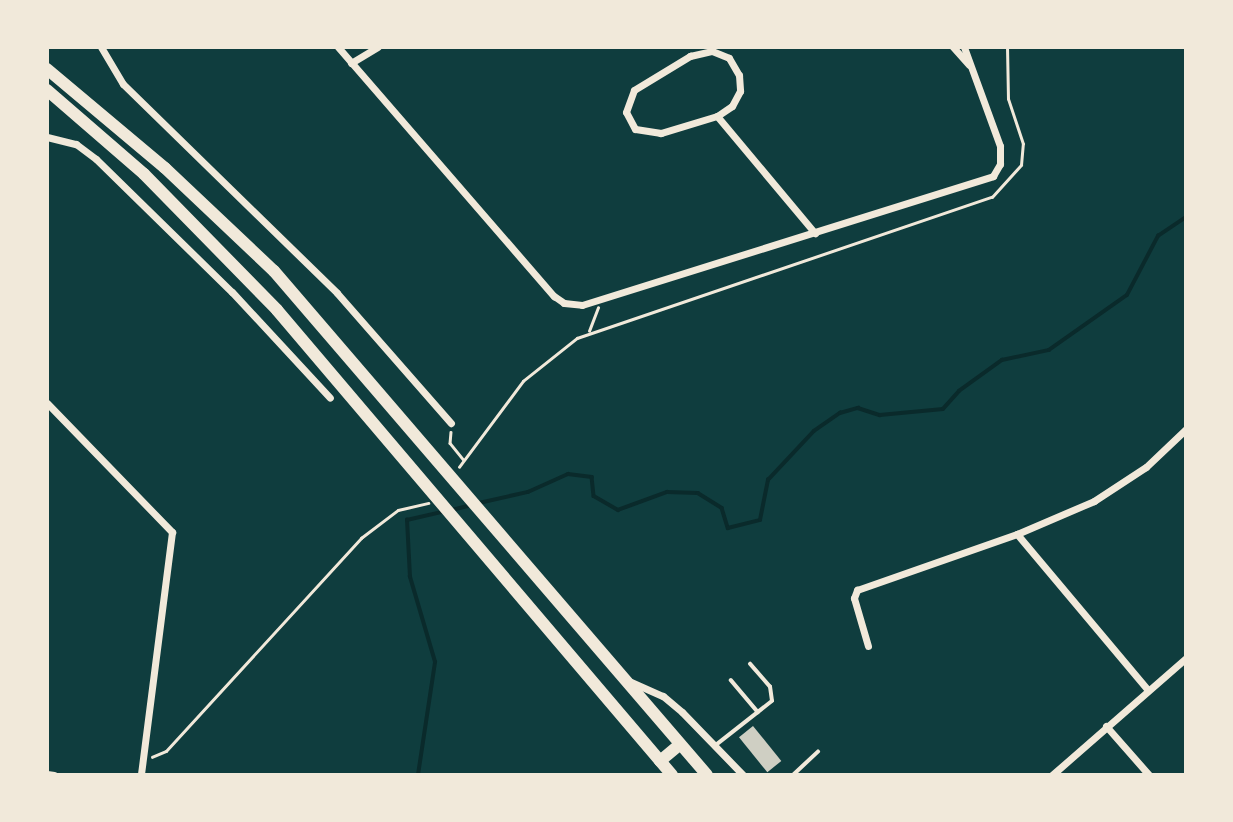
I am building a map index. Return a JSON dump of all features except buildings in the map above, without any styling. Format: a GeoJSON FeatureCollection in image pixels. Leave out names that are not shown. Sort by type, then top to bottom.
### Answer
{"type":"FeatureCollection","features":[{"type":"Feature","properties":{"kind":"main road"},"geometry":{"type":"LineString","coordinates":[[47,69],[165,168],[274,271],[455,477],[707,775]]}},
{"type":"Feature","properties":{"kind":"main road"},"geometry":{"type":"LineString","coordinates":[[47,90],[144,174],[229,257],[438,496],[672,775]]}},
{"type":"Feature","properties":{"kind":"main road"},"geometry":{"type":"LineString","coordinates":[[660,761],[681,744]]}},
{"type":"Feature","properties":{"kind":"street"},"geometry":{"type":"LineString","coordinates":[[101,47],[123,83],[337,293],[451,423]]}},
{"type":"Feature","properties":{"kind":"street"},"geometry":{"type":"LineString","coordinates":[[338,47],[554,296],[572,305],[599,302],[986,180],[1000,164],[995,127],[964,47]]}},
{"type":"Feature","properties":{"kind":"street"},"geometry":{"type":"LineString","coordinates":[[351,62],[378,47]]}},
{"type":"Feature","properties":{"kind":"street"},"geometry":{"type":"LineString","coordinates":[[953,47],[971,67]]}},
{"type":"Feature","properties":{"kind":"street"},"geometry":{"type":"LineString","coordinates":[[712,51],[735,65],[741,84],[732,106],[717,116],[648,133],[630,124],[627,101],[634,90],[690,56],[712,51]]}},
{"type":"Feature","properties":{"kind":"street"},"geometry":{"type":"LineString","coordinates":[[717,116],[815,233]]}},
{"type":"Feature","properties":{"kind":"street"},"geometry":{"type":"LineString","coordinates":[[47,136],[76,144],[91,154],[232,292],[330,398]]}},
{"type":"Feature","properties":{"kind":"street"},"geometry":{"type":"LineString","coordinates":[[47,403],[50,413],[162,516],[172,532],[141,775]]}},
{"type":"Feature","properties":{"kind":"street"},"geometry":{"type":"LineString","coordinates":[[868,646],[854,598],[857,590],[1017,534],[1094,501],[1146,467],[1186,429]]}},
{"type":"Feature","properties":{"kind":"street"},"geometry":{"type":"LineString","coordinates":[[1017,534],[1148,690]]}},
{"type":"Feature","properties":{"kind":"street"},"geometry":{"type":"LineString","coordinates":[[1052,775],[1186,658]]}},
{"type":"Feature","properties":{"kind":"street"},"geometry":{"type":"LineString","coordinates":[[627,681],[663,696],[716,745],[743,775]]}},
{"type":"Feature","properties":{"kind":"street"},"geometry":{"type":"LineString","coordinates":[[1106,726],[1149,775]]}},
{"type":"Feature","properties":{"kind":"street"},"geometry":{"type":"LineString","coordinates":[[47,774],[54,775]]}},
{"type":"Feature","properties":{"kind":"lane"},"geometry":{"type":"LineString","coordinates":[[716,745],[758,712],[772,695],[750,664]]}},
{"type":"Feature","properties":{"kind":"lane"},"geometry":{"type":"LineString","coordinates":[[731,680],[758,712]]}},
{"type":"Feature","properties":{"kind":"lane"},"geometry":{"type":"LineString","coordinates":[[793,775],[818,752]]}},
{"type":"Feature","properties":{"kind":"path"},"geometry":{"type":"LineString","coordinates":[[455,477],[463,459],[523,381],[588,333],[992,197],[1021,165],[1023,144],[1008,99],[1007,47]]}},
{"type":"Feature","properties":{"kind":"path"},"geometry":{"type":"LineString","coordinates":[[588,333],[599,302]]}},
{"type":"Feature","properties":{"kind":"path"},"geometry":{"type":"LineString","coordinates":[[451,423],[450,443],[463,459]]}},
{"type":"Feature","properties":{"kind":"path"},"geometry":{"type":"LineString","coordinates":[[142,761],[166,751],[361,538],[398,510],[422,508],[438,496]]}},
{"type":"Feature","properties":{"kind":"waterway"},"geometry":{"type":"LineString","coordinates":[[479,503],[528,492],[568,474],[592,477],[594,496],[618,510],[667,492],[698,493],[722,508],[728,528],[760,520],[768,480],[814,431],[840,413],[858,408],[880,415],[943,409],[959,391],[1002,360],[1049,350],[1127,295],[1158,236],[1186,217]]}},
{"type":"Feature","properties":{"kind":"waterway"},"geometry":{"type":"LineString","coordinates":[[452,510],[472,505]]}},
{"type":"Feature","properties":{"kind":"waterway"},"geometry":{"type":"LineString","coordinates":[[418,775],[435,662],[410,577],[407,520],[445,511]]}}]}
